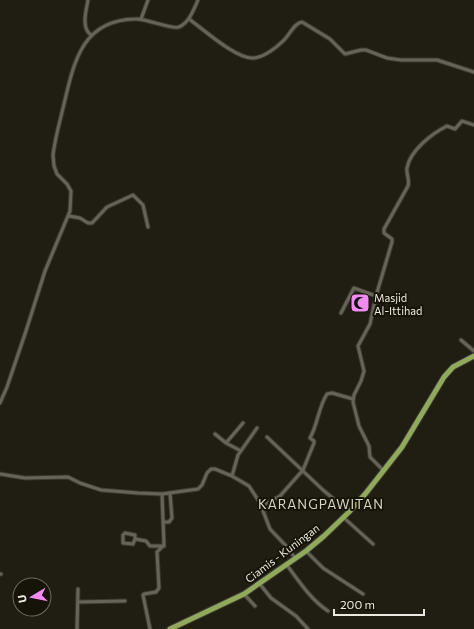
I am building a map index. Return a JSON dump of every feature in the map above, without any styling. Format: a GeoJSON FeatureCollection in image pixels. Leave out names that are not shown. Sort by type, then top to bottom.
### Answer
{"type":"FeatureCollection","features":[{"type":"Feature","properties":{"kind":"highway","name":"Ciamis - Kuningan"},"geometry":{"type":"LineString","coordinates":[[170,629],[244,594],[306,551],[324,536],[349,512],[402,447],[444,376],[456,365],[474,356]]}},
{"type":"Feature","properties":{"kind":"street"},"geometry":{"type":"LineString","coordinates":[[88,0],[85,20],[86,29],[91,36]]}},
{"type":"Feature","properties":{"kind":"street"},"geometry":{"type":"LineString","coordinates":[[141,19],[148,0]]}},
{"type":"Feature","properties":{"kind":"street"},"geometry":{"type":"LineString","coordinates":[[0,403],[9,381],[45,271],[69,216],[71,192],[69,186],[58,177],[55,171],[53,151],[72,72],[81,49],[91,36],[110,23],[120,20],[141,19],[178,28],[189,19],[198,0]]}},
{"type":"Feature","properties":{"kind":"street"},"geometry":{"type":"LineString","coordinates":[[189,19],[229,49],[248,58],[257,58],[269,52],[285,39],[298,23],[302,22],[330,39],[344,54],[366,50],[387,58],[437,60],[474,72]]}},
{"type":"Feature","properties":{"kind":"street"},"geometry":{"type":"LineString","coordinates":[[384,470],[370,457],[369,446],[356,417],[353,399],[363,377],[364,371],[358,346],[370,324],[376,296],[392,240],[384,233],[384,229],[408,186],[409,181],[407,169],[410,159],[418,148],[436,132],[448,125],[456,129],[461,121],[474,125]]}},
{"type":"Feature","properties":{"kind":"street"},"geometry":{"type":"LineString","coordinates":[[69,216],[80,218],[88,223],[92,223],[107,207],[133,195],[143,205],[148,226]]}},
{"type":"Feature","properties":{"kind":"street"},"geometry":{"type":"LineString","coordinates":[[341,313],[354,288],[376,296]]}},
{"type":"Feature","properties":{"kind":"street"},"geometry":{"type":"LineString","coordinates":[[460,340],[474,351]]}},
{"type":"Feature","properties":{"kind":"street"},"geometry":{"type":"LineString","coordinates":[[262,506],[280,496],[303,470],[314,443],[314,441],[310,438],[315,429],[321,406],[327,394],[332,392],[353,399]]}},
{"type":"Feature","properties":{"kind":"street"},"geometry":{"type":"LineString","coordinates":[[226,443],[243,423]]}},
{"type":"Feature","properties":{"kind":"street"},"geometry":{"type":"LineString","coordinates":[[232,476],[238,455],[257,428]]}},
{"type":"Feature","properties":{"kind":"street"},"geometry":{"type":"LineString","coordinates":[[216,434],[226,443],[241,450]]}},
{"type":"Feature","properties":{"kind":"street"},"geometry":{"type":"LineString","coordinates":[[267,437],[323,490],[349,512]]}},
{"type":"Feature","properties":{"kind":"street"},"geometry":{"type":"LineString","coordinates":[[0,474],[25,478],[64,477],[101,490],[162,494],[198,489],[202,486],[207,473],[211,468],[215,469],[232,476],[249,486],[262,506],[270,529],[296,558]]}},
{"type":"Feature","properties":{"kind":"street"},"geometry":{"type":"LineString","coordinates":[[163,522],[169,522],[172,518],[170,493]]}},
{"type":"Feature","properties":{"kind":"street"},"geometry":{"type":"LineString","coordinates":[[162,494],[164,546]]}},
{"type":"Feature","properties":{"kind":"street"},"geometry":{"type":"LineString","coordinates":[[343,517],[373,544]]}},
{"type":"Feature","properties":{"kind":"street"},"geometry":{"type":"LineString","coordinates":[[123,534],[134,534],[135,539],[132,545],[123,543],[123,534]]}},
{"type":"Feature","properties":{"kind":"street"},"geometry":{"type":"LineString","coordinates":[[135,539],[146,541],[150,546],[164,546]]}},
{"type":"Feature","properties":{"kind":"street"},"geometry":{"type":"LineString","coordinates":[[150,629],[143,594],[156,592],[159,590],[157,552],[164,546]]}},
{"type":"Feature","properties":{"kind":"street"},"geometry":{"type":"LineString","coordinates":[[306,551],[323,568],[363,594]]}},
{"type":"Feature","properties":{"kind":"street"},"geometry":{"type":"LineString","coordinates":[[286,564],[311,597],[320,606],[328,611]]}},
{"type":"Feature","properties":{"kind":"street"},"geometry":{"type":"LineString","coordinates":[[259,583],[271,598],[296,616],[308,629]]}},
{"type":"Feature","properties":{"kind":"street"},"geometry":{"type":"LineString","coordinates":[[77,629],[78,589]]}},
{"type":"Feature","properties":{"kind":"street"},"geometry":{"type":"LineString","coordinates":[[244,594],[254,606]]}},
{"type":"Feature","properties":{"kind":"street"},"geometry":{"type":"LineString","coordinates":[[78,602],[125,601]]}},
{"type":"Feature","properties":{"kind":"place","name":"Masjid Al-Ittihad"},"geometry":{"type":"Point","coordinates":[360,303]}},
{"type":"Feature","properties":{"kind":"district","name":"KARANGPAWITAN"},"geometry":{"type":"Point","coordinates":[321,504]}}]}
